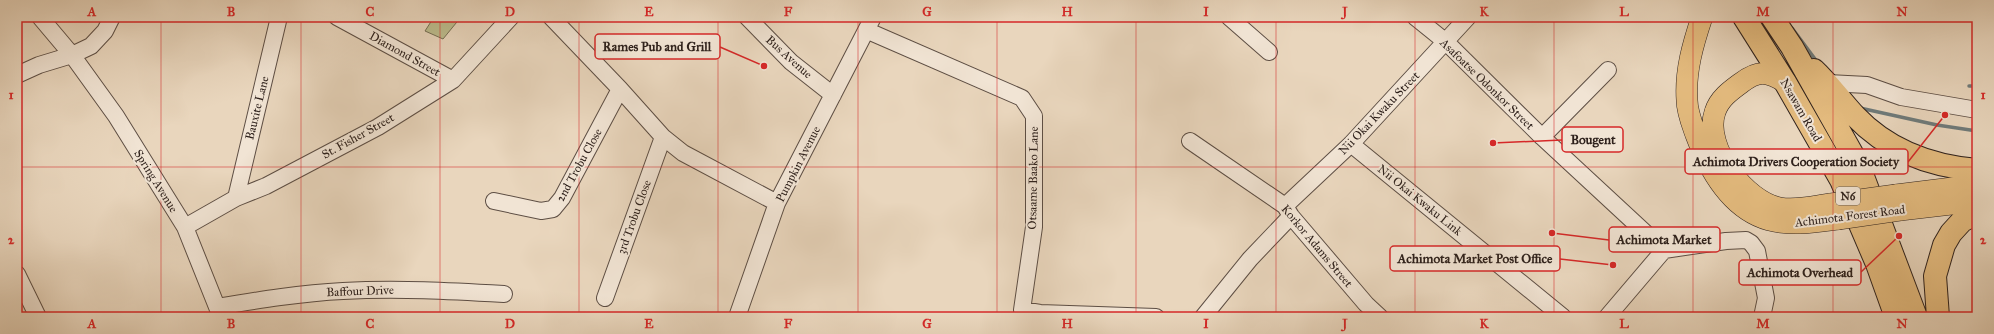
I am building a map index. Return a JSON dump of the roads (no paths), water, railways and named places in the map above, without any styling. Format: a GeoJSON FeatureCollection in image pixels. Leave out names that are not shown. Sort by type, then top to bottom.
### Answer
{"type":"FeatureCollection","features":[{"type":"Feature","properties":{"kind":"highway","name":"Nsawam Road"},"geometry":{"type":"LineString","coordinates":[[1744,17],[1785,82],[1841,180],[1877,264],[1896,317]]}},
{"type":"Feature","properties":{"kind":"highway","name":"Nsawam Road"},"geometry":{"type":"LineString","coordinates":[[1772,17],[1792,47],[1859,166],[1916,317]]}},
{"type":"Feature","properties":{"kind":"highway"},"geometry":{"type":"LineString","coordinates":[[1792,47],[1828,83],[1855,116],[1886,143],[1901,152],[1932,163],[1947,167],[1977,170]]}},
{"type":"Feature","properties":{"kind":"highway"},"geometry":{"type":"LineString","coordinates":[[1938,317],[1935,276],[1944,245],[1951,233],[1962,221],[1977,213]]}},
{"type":"Feature","properties":{"kind":"main road","name":"Achimota Forest Road"},"geometry":{"type":"LineString","coordinates":[[1702,17],[1689,60],[1687,102],[1691,121],[1705,157],[1725,190],[1752,213],[1769,220],[1789,224],[1835,211],[1898,203],[1977,186]]}},
{"type":"Feature","properties":{"kind":"main road","name":"Achimota Forest Road"},"geometry":{"type":"LineString","coordinates":[[1785,82],[1766,73],[1754,75],[1729,92],[1719,102],[1715,111],[1713,120],[1714,139],[1726,163],[1736,178],[1756,199],[1779,208],[1835,211]]}},
{"type":"Feature","properties":{"kind":"main road","name":"Achimota Forest Road"},"geometry":{"type":"LineString","coordinates":[[1898,203],[1977,201]]}},
{"type":"Feature","properties":{"kind":"street","name":"Spring Avenue"},"geometry":{"type":"LineString","coordinates":[[40,17],[72,55],[116,116],[185,227],[219,312]]}},
{"type":"Feature","properties":{"kind":"street"},"geometry":{"type":"LineString","coordinates":[[17,75],[39,65],[72,55],[90,46],[105,31],[112,17]]}},
{"type":"Feature","properties":{"kind":"street","name":"Bauxite Lane"},"geometry":{"type":"LineString","coordinates":[[236,198],[279,17]]}},
{"type":"Feature","properties":{"kind":"street","name":"Diamond Street"},"geometry":{"type":"LineString","coordinates":[[337,17],[453,80]]}},
{"type":"Feature","properties":{"kind":"street","name":"St. Fisher Street"},"geometry":{"type":"LineString","coordinates":[[185,227],[236,198],[266,186],[378,127],[453,80],[511,17]]}},
{"type":"Feature","properties":{"kind":"street"},"geometry":{"type":"LineString","coordinates":[[551,17],[620,88],[663,137],[683,153],[777,203]]}},
{"type":"Feature","properties":{"kind":"street","name":"Bus Avenue"},"geometry":{"type":"LineString","coordinates":[[746,17],[791,62],[833,95]]}},
{"type":"Feature","properties":{"kind":"street"},"geometry":{"type":"LineString","coordinates":[[1229,17],[1268,52]]}},
{"type":"Feature","properties":{"kind":"street","name":"Asafoatse Odonkor Street"},"geometry":{"type":"LineString","coordinates":[[1415,17],[1446,42],[1542,136],[1664,250]]}},
{"type":"Feature","properties":{"kind":"street","name":"Nii Okai Kwaku Street"},"geometry":{"type":"LineString","coordinates":[[1203,317],[1288,211],[1468,17]]}},
{"type":"Feature","properties":{"kind":"street","name":"Pumpkin Avenue"},"geometry":{"type":"LineString","coordinates":[[737,317],[777,203],[871,24]]}},
{"type":"Feature","properties":{"kind":"street","name":"Otsaame Baako Lane"},"geometry":{"type":"LineString","coordinates":[[871,24],[1022,98],[1034,116],[1034,227],[1022,310],[1040,313],[1156,317]]}},
{"type":"Feature","properties":{"kind":"street"},"geometry":{"type":"LineString","coordinates":[[1542,136],[1608,70]]}},
{"type":"Feature","properties":{"kind":"street"},"geometry":{"type":"LineString","coordinates":[[1828,83],[1867,85],[1901,97],[1977,110]]}},
{"type":"Feature","properties":{"kind":"street","name":"2nd Trobu Close"},"geometry":{"type":"LineString","coordinates":[[494,201],[541,211],[553,209],[562,198],[620,88]]}},
{"type":"Feature","properties":{"kind":"street","name":"3rd Trobu Close"},"geometry":{"type":"LineString","coordinates":[[605,298],[663,137]]}},
{"type":"Feature","properties":{"kind":"street","name":"Korkor Adams Street"},"geometry":{"type":"LineString","coordinates":[[1190,141],[1288,211],[1366,304],[1380,317]]}},
{"type":"Feature","properties":{"kind":"street","name":"Nii Okai Kwaku Link"},"geometry":{"type":"LineString","coordinates":[[1351,144],[1562,317]]}},
{"type":"Feature","properties":{"kind":"street"},"geometry":{"type":"LineString","coordinates":[[1607,317],[1664,250],[1726,241],[1746,240],[1751,243],[1757,251],[1766,298],[1762,317]]}},
{"type":"Feature","properties":{"kind":"street"},"geometry":{"type":"LineString","coordinates":[[17,274],[38,317]]}},
{"type":"Feature","properties":{"kind":"street","name":"Baffour Drive"},"geometry":{"type":"LineString","coordinates":[[219,312],[271,298],[342,291],[420,289],[504,294]]}},
{"type":"Feature","properties":{"kind":"waterway"},"geometry":{"type":"LineString","coordinates":[[1792,28],[1818,63]]}},
{"type":"Feature","properties":{"kind":"waterway"},"geometry":{"type":"LineString","coordinates":[[1969,86],[1977,86]]}},
{"type":"Feature","properties":{"kind":"waterway"},"geometry":{"type":"LineString","coordinates":[[1860,108],[1937,125],[1977,131]]}},
{"type":"Feature","properties":{"kind":"place","name":"Rames Pub and Grill"},"geometry":{"type":"Point","coordinates":[764,66]}},
{"type":"Feature","properties":{"kind":"place","name":"Achimota Drivers Cooperation Society"},"geometry":{"type":"Point","coordinates":[1945,115]}},
{"type":"Feature","properties":{"kind":"place","name":"Bougent"},"geometry":{"type":"Point","coordinates":[1493,143]}},
{"type":"Feature","properties":{"kind":"place","name":"Achimota Market"},"geometry":{"type":"Point","coordinates":[1552,233]}},
{"type":"Feature","properties":{"kind":"place","name":"Achimota Overhead"},"geometry":{"type":"Point","coordinates":[1899,236]}},
{"type":"Feature","properties":{"kind":"place","name":"Achimota Market Post Office"},"geometry":{"type":"Point","coordinates":[1613,265]}}]}
